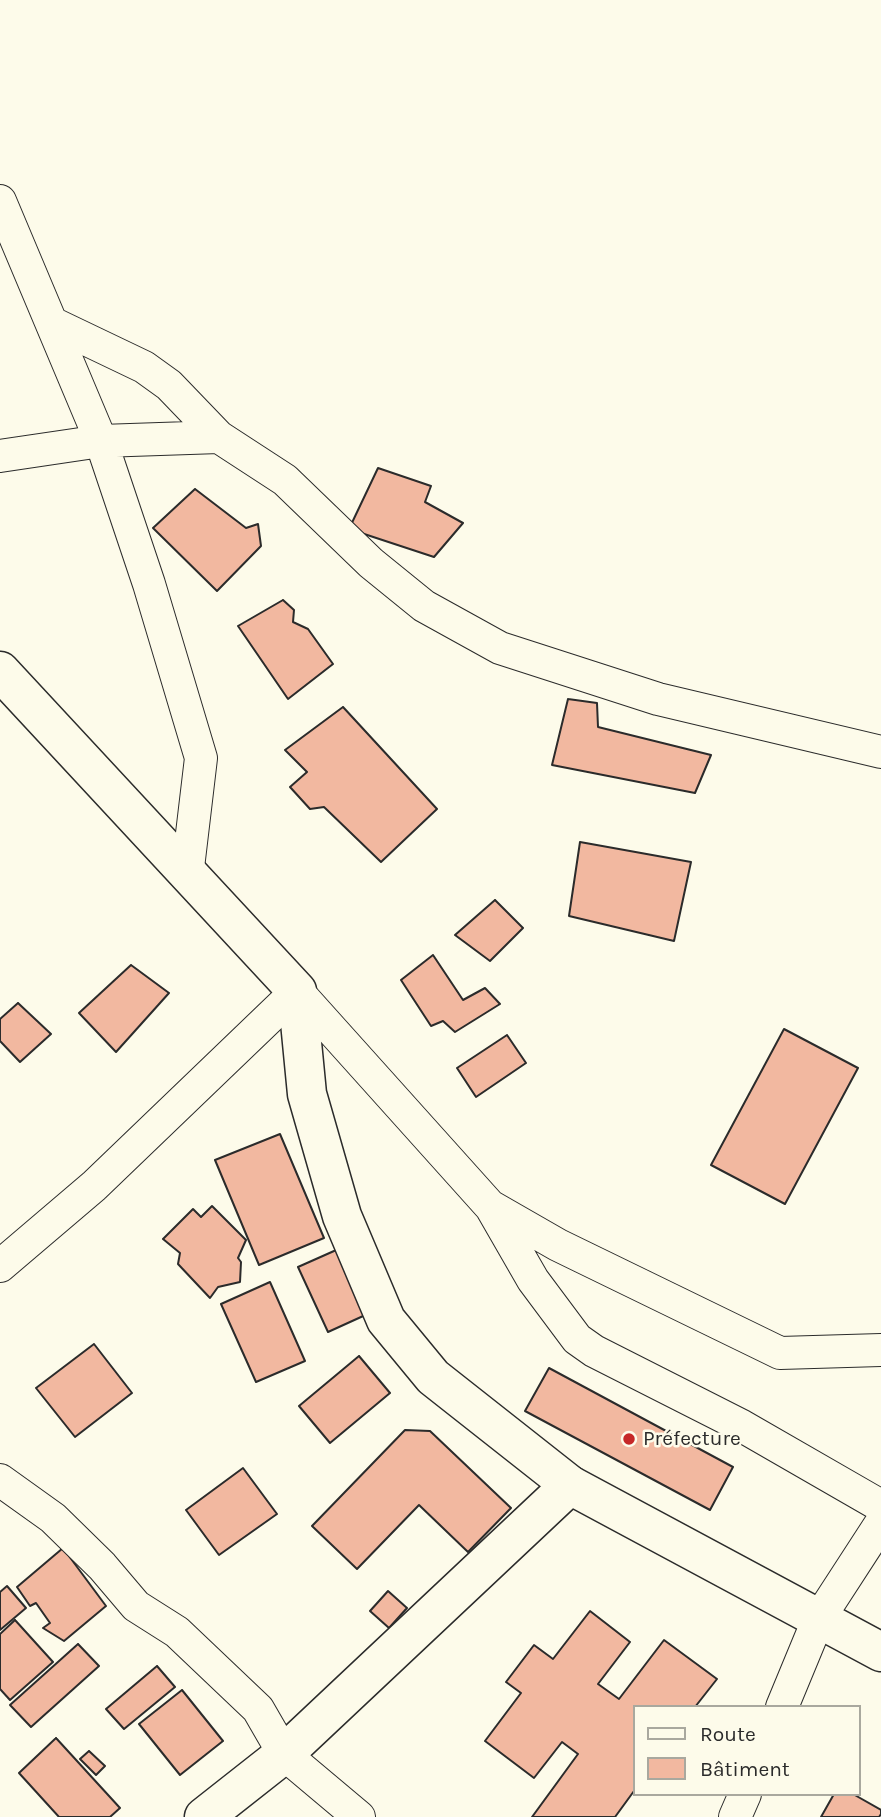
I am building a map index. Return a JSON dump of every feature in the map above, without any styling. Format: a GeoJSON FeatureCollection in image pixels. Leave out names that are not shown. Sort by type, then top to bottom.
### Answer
{"type":"FeatureCollection","features":[{"type":"Feature","properties":{"kind":"main road"},"geometry":{"type":"LineString","coordinates":[[0,671],[297,992],[307,1094],[342,1216],[386,1320],[433,1377],[570,1485],[881,1652]]}},
{"type":"Feature","properties":{"kind":"main road"},"geometry":{"type":"LineString","coordinates":[[204,1817],[284,1754],[570,1485]]}},
{"type":"Feature","properties":{"kind":"street"},"geometry":{"type":"LineString","coordinates":[[0,201],[101,441],[149,584],[201,758],[187,876]]}},
{"type":"Feature","properties":{"kind":"street"},"geometry":{"type":"LineString","coordinates":[[52,323],[144,367],[169,385],[219,436],[285,480],[371,563],[424,606],[500,648],[658,699],[881,751]]}},
{"type":"Feature","properties":{"kind":"street"},"geometry":{"type":"LineString","coordinates":[[0,456],[101,441],[219,436]]}},
{"type":"Feature","properties":{"kind":"street"},"geometry":{"type":"LineString","coordinates":[[0,1266],[94,1186],[297,992],[491,1206],[533,1280],[577,1339],[594,1351],[742,1426],[881,1506]]}},
{"type":"Feature","properties":{"kind":"street"},"geometry":{"type":"LineString","coordinates":[[491,1206],[558,1245],[780,1353],[881,1350]]}},
{"type":"Feature","properties":{"kind":"street"},"geometry":{"type":"LineString","coordinates":[[0,1480],[53,1518],[102,1566],[136,1606],[177,1632],[257,1709],[284,1754],[359,1817]]}},
{"type":"Feature","properties":{"kind":"street"},"geometry":{"type":"LineString","coordinates":[[783,1705],[818,1620],[881,1523]]}},
{"type":"Feature","properties":{"kind":"street"},"geometry":{"type":"LineString","coordinates":[[735,1817],[744,1796]]}},
{"type":"Feature","properties":{"kind":"building"},"geometry":{"type":"Polygon","coordinates":[[[378,468],[431,486],[425,502],[463,523],[434,557],[349,529],[378,468]]]}},
{"type":"Feature","properties":{"kind":"building"},"geometry":{"type":"Polygon","coordinates":[[[195,489],[246,528],[258,524],[261,546],[217,591],[153,528],[195,489]]]}},
{"type":"Feature","properties":{"kind":"building"},"geometry":{"type":"Polygon","coordinates":[[[283,600],[294,610],[293,622],[308,629],[333,664],[288,699],[238,626],[283,600]]]}},
{"type":"Feature","properties":{"kind":"building"},"geometry":{"type":"Polygon","coordinates":[[[568,699],[597,703],[598,727],[711,755],[695,793],[552,765],[568,699]]]}},
{"type":"Feature","properties":{"kind":"building"},"geometry":{"type":"Polygon","coordinates":[[[343,707],[437,809],[381,862],[324,807],[310,809],[290,787],[307,772],[285,750],[343,707]]]}},
{"type":"Feature","properties":{"kind":"building"},"geometry":{"type":"Polygon","coordinates":[[[580,842],[691,862],[674,941],[569,916],[580,842]]]}},
{"type":"Feature","properties":{"kind":"building"},"geometry":{"type":"Polygon","coordinates":[[[495,900],[523,928],[490,961],[455,935],[495,900]]]}},
{"type":"Feature","properties":{"kind":"building"},"geometry":{"type":"Polygon","coordinates":[[[433,955],[463,1000],[485,988],[500,1004],[455,1032],[443,1021],[431,1026],[401,980],[433,955]]]}},
{"type":"Feature","properties":{"kind":"building"},"geometry":{"type":"Polygon","coordinates":[[[131,965],[169,993],[116,1052],[79,1013],[131,965]]]}},
{"type":"Feature","properties":{"kind":"building"},"geometry":{"type":"Polygon","coordinates":[[[18,1003],[51,1034],[20,1062],[0,1041],[0,1019],[18,1003]]]}},
{"type":"Feature","properties":{"kind":"building"},"geometry":{"type":"Polygon","coordinates":[[[784,1029],[858,1068],[785,1204],[711,1165],[784,1029]]]}},
{"type":"Feature","properties":{"kind":"building"},"geometry":{"type":"Polygon","coordinates":[[[507,1035],[526,1063],[476,1097],[457,1068],[507,1035]]]}},
{"type":"Feature","properties":{"kind":"building"},"geometry":{"type":"Polygon","coordinates":[[[280,1134],[324,1238],[259,1265],[215,1160],[280,1134]]]}},
{"type":"Feature","properties":{"kind":"building"},"geometry":{"type":"Polygon","coordinates":[[[212,1206],[246,1240],[238,1258],[241,1262],[240,1282],[218,1287],[210,1298],[178,1264],[180,1253],[163,1239],[193,1209],[201,1217],[212,1206]]]}},
{"type":"Feature","properties":{"kind":"building"},"geometry":{"type":"Polygon","coordinates":[[[343,1247],[372,1312],[328,1332],[298,1267],[343,1247]]]}},
{"type":"Feature","properties":{"kind":"building"},"geometry":{"type":"Polygon","coordinates":[[[270,1282],[305,1361],[256,1382],[221,1304],[270,1282]]]}},
{"type":"Feature","properties":{"kind":"building"},"geometry":{"type":"Polygon","coordinates":[[[94,1344],[132,1393],[75,1437],[36,1388],[94,1344]]]}},
{"type":"Feature","properties":{"kind":"building"},"geometry":{"type":"Polygon","coordinates":[[[359,1356],[390,1393],[330,1443],[299,1406],[359,1356]]]}},
{"type":"Feature","properties":{"kind":"building","name":"Préfecture"},"geometry":{"type":"Polygon","coordinates":[[[549,1368],[733,1467],[710,1510],[525,1411],[549,1368]]]}},
{"type":"Feature","properties":{"kind":"building"},"geometry":{"type":"Polygon","coordinates":[[[405,1430],[430,1431],[511,1508],[468,1552],[419,1505],[357,1569],[312,1526],[405,1430]]]}},
{"type":"Feature","properties":{"kind":"building"},"geometry":{"type":"Polygon","coordinates":[[[243,1468],[277,1514],[219,1555],[186,1510],[243,1468]]]}},
{"type":"Feature","properties":{"kind":"building"},"geometry":{"type":"Polygon","coordinates":[[[63,1548],[106,1606],[64,1641],[43,1628],[50,1623],[36,1603],[30,1606],[17,1587],[63,1548]]]}},
{"type":"Feature","properties":{"kind":"building"},"geometry":{"type":"Polygon","coordinates":[[[7,1586],[26,1608],[0,1630],[0,1592],[7,1586]]]}},
{"type":"Feature","properties":{"kind":"building"},"geometry":{"type":"Polygon","coordinates":[[[388,1591],[407,1608],[389,1628],[370,1611],[388,1591]]]}},
{"type":"Feature","properties":{"kind":"building"},"geometry":{"type":"Polygon","coordinates":[[[590,1611],[630,1642],[598,1684],[619,1699],[664,1640],[717,1679],[697,1705],[632,1705],[632,1794],[615,1817],[532,1817],[578,1754],[562,1742],[534,1778],[485,1741],[521,1693],[506,1682],[534,1645],[553,1659],[590,1611]]]}},
{"type":"Feature","properties":{"kind":"building"},"geometry":{"type":"Polygon","coordinates":[[[15,1620],[53,1662],[10,1700],[0,1689],[0,1634],[15,1620]]]}},
{"type":"Feature","properties":{"kind":"building"},"geometry":{"type":"Polygon","coordinates":[[[78,1644],[99,1666],[31,1727],[10,1705],[78,1644]]]}},
{"type":"Feature","properties":{"kind":"building"},"geometry":{"type":"Polygon","coordinates":[[[157,1666],[175,1687],[124,1729],[106,1709],[157,1666]]]}},
{"type":"Feature","properties":{"kind":"building"},"geometry":{"type":"Polygon","coordinates":[[[182,1690],[223,1741],[180,1775],[139,1724],[182,1690]]]}},
{"type":"Feature","properties":{"kind":"building"},"geometry":{"type":"Polygon","coordinates":[[[56,1738],[120,1808],[110,1817],[59,1817],[19,1773],[56,1738]]]}},
{"type":"Feature","properties":{"kind":"building"},"geometry":{"type":"Polygon","coordinates":[[[89,1751],[105,1766],[96,1775],[80,1759],[89,1751]]]}},
{"type":"Feature","properties":{"kind":"building"},"geometry":{"type":"Polygon","coordinates":[[[833,1796],[856,1796],[881,1810],[879,1817],[821,1817],[833,1796]]]}},
{"type":"Feature","properties":{"kind":"place","name":"Préfecture"},"geometry":{"type":"Point","coordinates":[629,1439]}}]}
